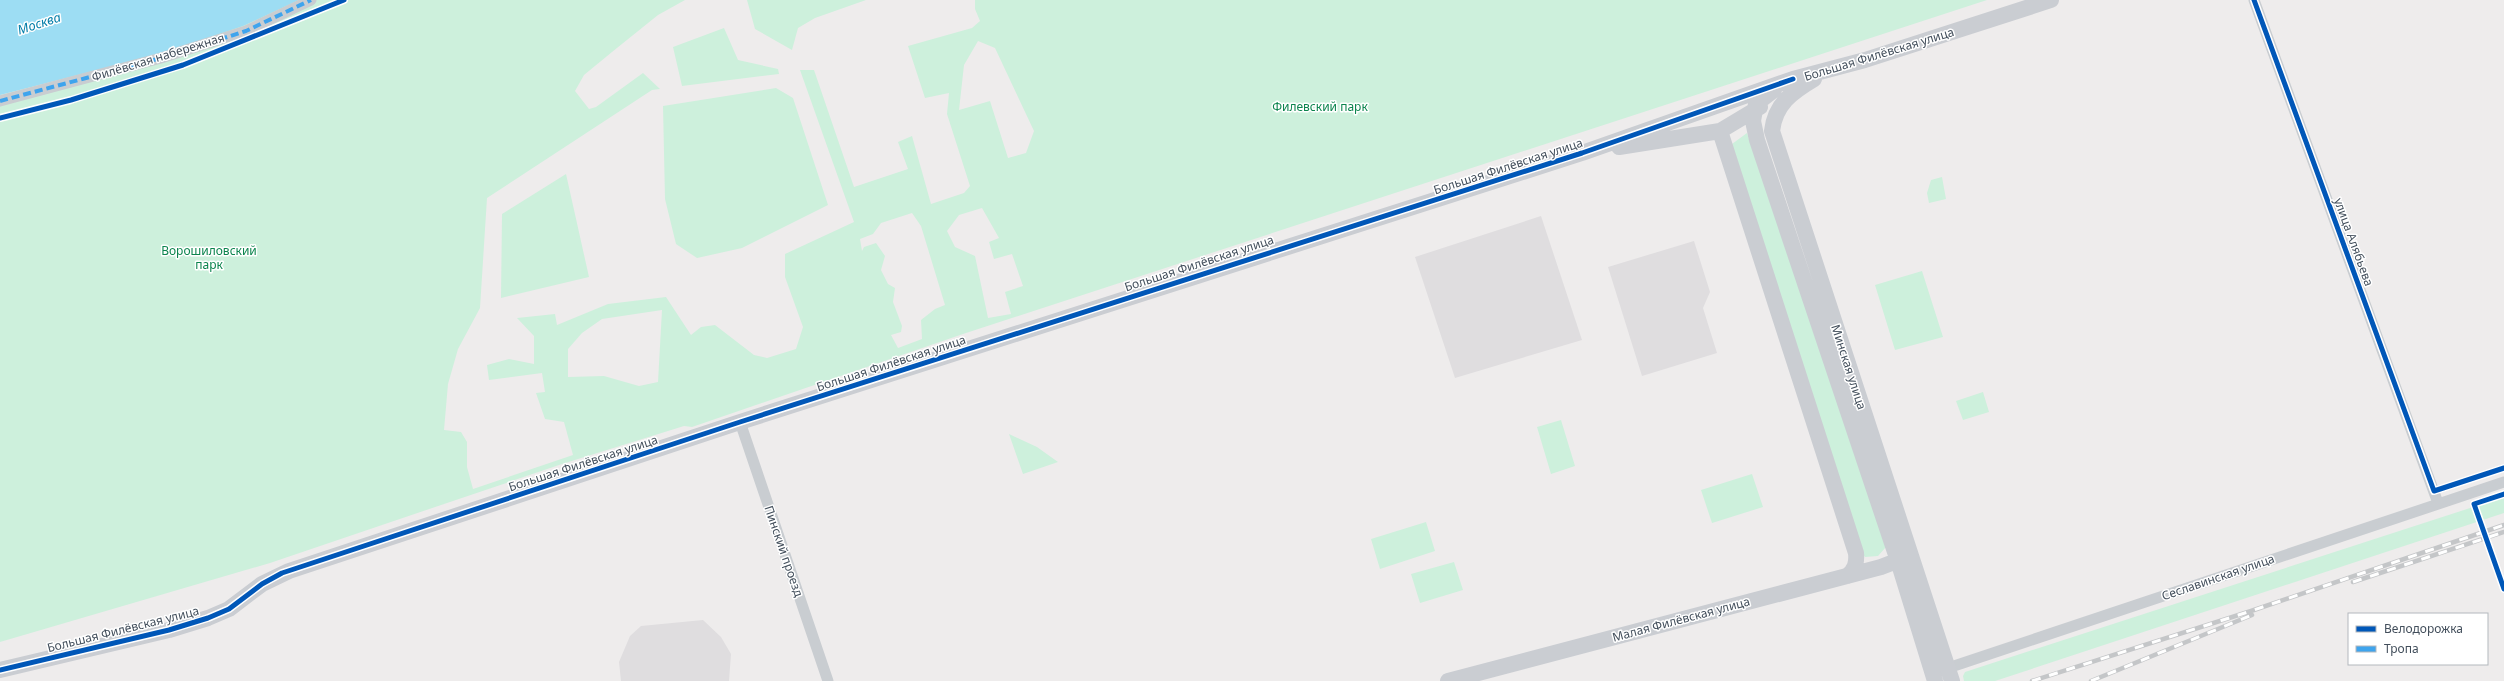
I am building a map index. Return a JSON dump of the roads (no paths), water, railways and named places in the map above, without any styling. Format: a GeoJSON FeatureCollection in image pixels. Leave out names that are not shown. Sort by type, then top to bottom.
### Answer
{"type":"FeatureCollection","features":[{"type":"Feature","properties":{"kind":"street","name":"Филёвская набережная"},"geometry":{"type":"LineString","coordinates":[[0,101],[161,58],[246,31],[311,0]]}},
{"type":"Feature","properties":{"kind":"street","name":"Большая Филёвская улица"},"geometry":{"type":"LineString","coordinates":[[0,670],[169,630],[208,618],[229,609],[262,584],[282,573],[740,422],[1582,153],[1708,107],[1793,79],[1824,73],[2050,0]]}},
{"type":"Feature","properties":{"kind":"street","name":"улица Алябьева"},"geometry":{"type":"LineString","coordinates":[[2254,0],[2438,503]]}},
{"type":"Feature","properties":{"kind":"street"},"geometry":{"type":"LineString","coordinates":[[1772,131],[1776,113],[1787,96],[1824,73]]}},
{"type":"Feature","properties":{"kind":"street"},"geometry":{"type":"LineString","coordinates":[[1772,131],[1762,117],[1754,111],[1756,104],[1761,98],[1793,79]]}},
{"type":"Feature","properties":{"kind":"street","name":"Большая Филёвская улица"},"geometry":{"type":"LineString","coordinates":[[1582,153],[1725,127],[1754,111],[1787,96]]}},
{"type":"Feature","properties":{"kind":"street","name":"Большая Филёвская улица"},"geometry":{"type":"LineString","coordinates":[[1708,107],[1738,106],[1754,111]]}},
{"type":"Feature","properties":{"kind":"street","name":"Минская улица"},"geometry":{"type":"LineString","coordinates":[[1754,111],[1757,140],[1905,558],[1950,674]]}},
{"type":"Feature","properties":{"kind":"street"},"geometry":{"type":"LineString","coordinates":[[1757,140],[1749,131],[1725,127],[1856,553],[1856,566],[1847,576]]}},
{"type":"Feature","properties":{"kind":"street","name":"Минская улица"},"geometry":{"type":"LineString","coordinates":[[1772,131],[1905,558],[1934,677]]}},
{"type":"Feature","properties":{"kind":"street","name":"Пинский проезд"},"geometry":{"type":"LineString","coordinates":[[740,422],[828,681]]}},
{"type":"Feature","properties":{"kind":"street","name":"Сеславинская улица"},"geometry":{"type":"LineString","coordinates":[[1934,677],[1950,674],[2438,503],[2504,482]]}},
{"type":"Feature","properties":{"kind":"street","name":"Малая Филёвская улица"},"geometry":{"type":"LineString","coordinates":[[1448,681],[1847,576],[1905,558]]}},
{"type":"Feature","properties":{"kind":"water","name":"Москва"},"geometry":{"type":"Polygon","coordinates":[[[0,0],[299,0],[243,26],[160,54],[0,95],[0,0]]]}},
{"type":"Feature","properties":{"kind":"railway"},"geometry":{"type":"LineString","coordinates":[[2032,681],[2251,611],[2504,525]]}},
{"type":"Feature","properties":{"kind":"railway"},"geometry":{"type":"LineString","coordinates":[[2353,582],[2504,532]]}},
{"type":"Feature","properties":{"kind":"railway"},"geometry":{"type":"LineString","coordinates":[[2091,681],[2252,615]]}},
{"type":"Feature","properties":{"kind":"park label","name":"Филевский парк"},"geometry":{"type":"Point","coordinates":[1320,106]}},
{"type":"Feature","properties":{"kind":"park label","name":"Ворошиловский парк"},"geometry":{"type":"Point","coordinates":[209,257]}}]}
